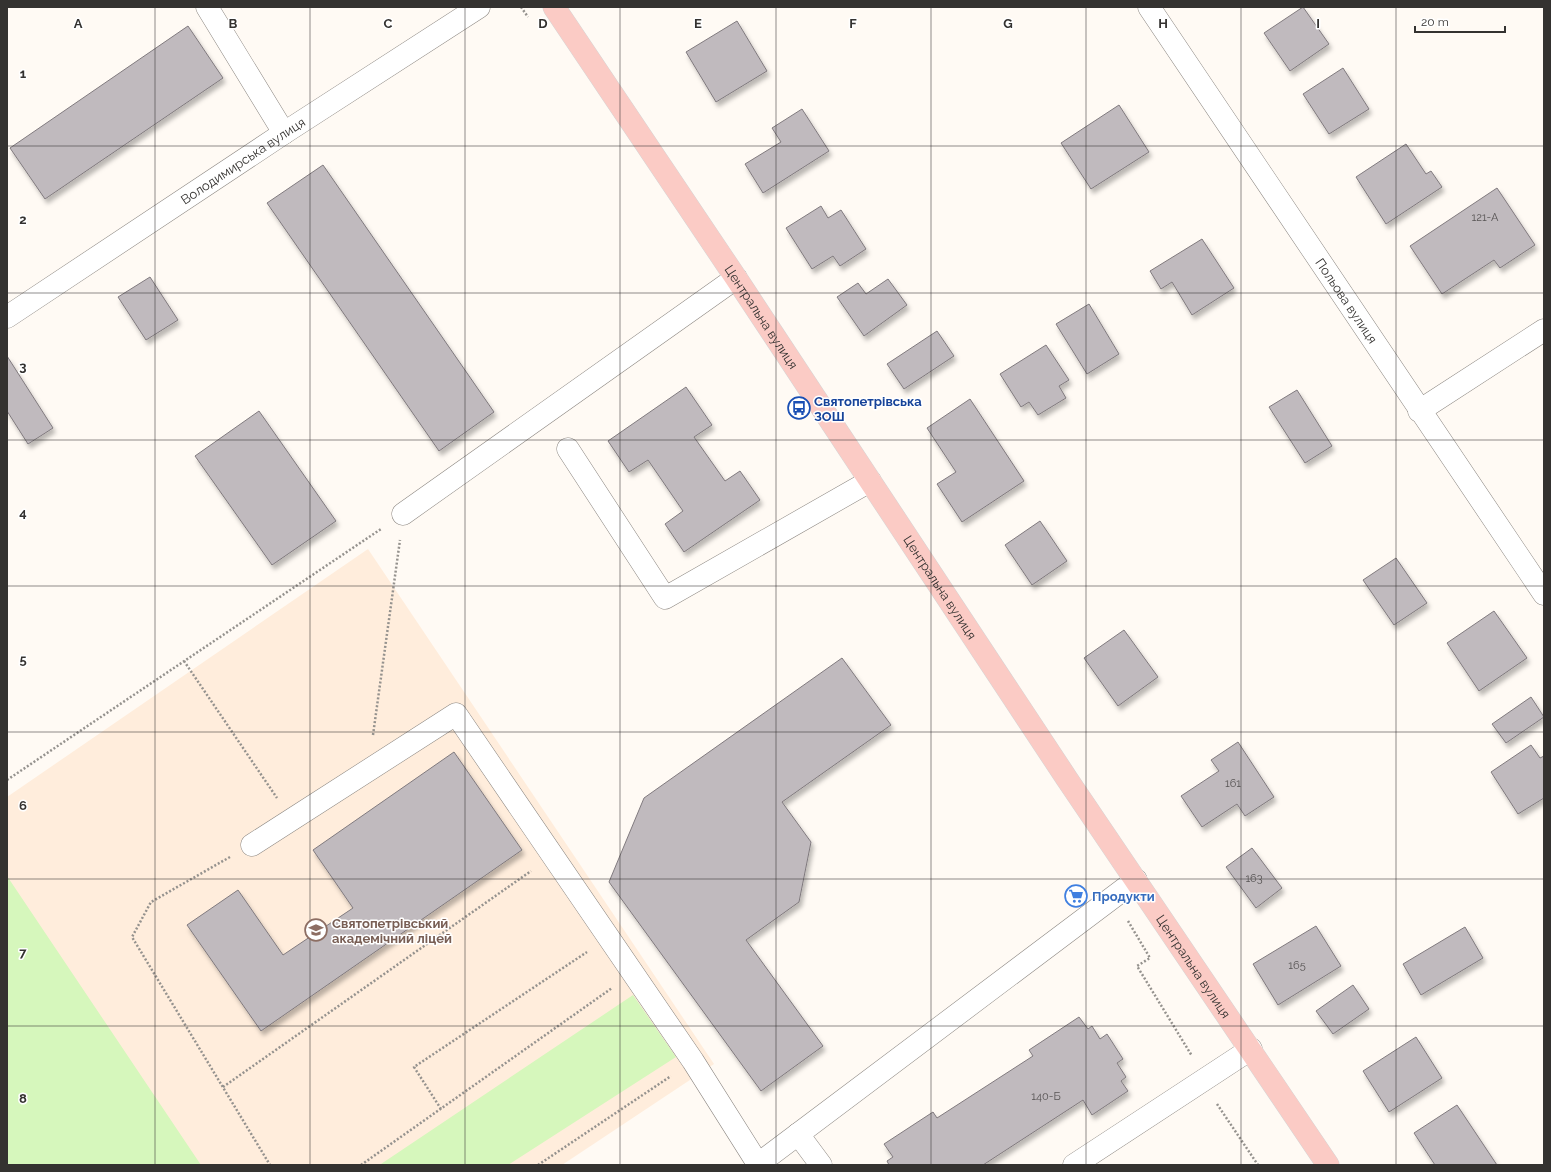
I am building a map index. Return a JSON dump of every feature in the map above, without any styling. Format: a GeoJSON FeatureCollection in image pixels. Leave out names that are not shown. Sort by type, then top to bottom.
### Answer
{"type":"FeatureCollection","features":[{"type":"Feature","properties":{"kind":"main road","name":"Центральна вулиця"},"geometry":{"type":"LineString","coordinates":[[554,7],[736,278],[1067,779],[1328,1165]]}},
{"type":"Feature","properties":{"kind":"street"},"geometry":{"type":"LineString","coordinates":[[207,7],[284,133]]}},
{"type":"Feature","properties":{"kind":"street","name":"Володимирська вулиця"},"geometry":{"type":"LineString","coordinates":[[7,317],[284,133],[479,7]]}},
{"type":"Feature","properties":{"kind":"street","name":"Польова вулиця"},"geometry":{"type":"LineString","coordinates":[[1149,7],[1419,411],[1544,594]]}},
{"type":"Feature","properties":{"kind":"street"},"geometry":{"type":"LineString","coordinates":[[403,514],[736,278]]}},
{"type":"Feature","properties":{"kind":"street"},"geometry":{"type":"LineString","coordinates":[[1419,411],[1544,330]]}},
{"type":"Feature","properties":{"kind":"street"},"geometry":{"type":"LineString","coordinates":[[568,449],[665,598],[870,481]]}},
{"type":"Feature","properties":{"kind":"street"},"geometry":{"type":"LineString","coordinates":[[252,845],[456,714],[693,1061],[758,1165],[1136,880]]}},
{"type":"Feature","properties":{"kind":"street"},"geometry":{"type":"LineString","coordinates":[[1074,1165],[1251,1049]]}},
{"type":"Feature","properties":{"kind":"street"},"geometry":{"type":"LineString","coordinates":[[798,1134],[821,1165]]}},
{"type":"Feature","properties":{"kind":"path"},"geometry":{"type":"LineString","coordinates":[[7,780],[403,514]]}},
{"type":"Feature","properties":{"kind":"path"},"geometry":{"type":"LineString","coordinates":[[369,770],[403,514]]}},
{"type":"Feature","properties":{"kind":"path"},"geometry":{"type":"LineString","coordinates":[[184,661],[291,819]]}},
{"type":"Feature","properties":{"kind":"path"},"geometry":{"type":"LineString","coordinates":[[252,845],[151,902],[132,937],[270,1165]]}},
{"type":"Feature","properties":{"kind":"path"},"geometry":{"type":"LineString","coordinates":[[223,1087],[553,856]]}},
{"type":"Feature","properties":{"kind":"path"},"geometry":{"type":"LineString","coordinates":[[1125,917],[1150,958],[1137,966],[1194,1058]]}},
{"type":"Feature","properties":{"kind":"path"},"geometry":{"type":"LineString","coordinates":[[441,1108],[414,1067],[609,937]]}},
{"type":"Feature","properties":{"kind":"path"},"geometry":{"type":"LineString","coordinates":[[361,1165],[633,973]]}},
{"type":"Feature","properties":{"kind":"path"},"geometry":{"type":"LineString","coordinates":[[538,1165],[693,1061]]}},
{"type":"Feature","properties":{"kind":"path"},"geometry":{"type":"LineString","coordinates":[[1216,1103],[1258,1165]]}},
{"type":"Feature","properties":{"kind":"shaded area","name":"Святопетрівський академічний ліцей"},"geometry":{"type":"Polygon","coordinates":[[[368,549],[714,1064],[562,1165],[7,1165],[7,797],[368,549]]]}},
{"type":"Feature","properties":{"kind":"green space"},"geometry":{"type":"Polygon","coordinates":[[[7,876],[201,1165],[7,1165],[7,876]]]}},
{"type":"Feature","properties":{"kind":"green space"},"geometry":{"type":"Polygon","coordinates":[[[633,995],[676,1057],[508,1165],[381,1164],[633,995]]]}},
{"type":"Feature","properties":{"kind":"building"},"geometry":{"type":"Polygon","coordinates":[[[1303,7],[1329,44],[1290,71],[1264,33],[1303,7]]]}},
{"type":"Feature","properties":{"kind":"building"},"geometry":{"type":"Polygon","coordinates":[[[737,21],[767,71],[716,102],[686,52],[737,21]]]}},
{"type":"Feature","properties":{"kind":"building"},"geometry":{"type":"Polygon","coordinates":[[[188,26],[223,78],[45,199],[10,148],[188,26]]]}},
{"type":"Feature","properties":{"kind":"building"},"geometry":{"type":"Polygon","coordinates":[[[1343,68],[1369,109],[1329,134],[1303,94],[1343,68]]]}},
{"type":"Feature","properties":{"kind":"building"},"geometry":{"type":"Polygon","coordinates":[[[1119,105],[1149,152],[1091,189],[1061,143],[1119,105]]]}},
{"type":"Feature","properties":{"kind":"building"},"geometry":{"type":"Polygon","coordinates":[[[802,109],[829,151],[763,193],[745,164],[781,142],[772,128],[802,109]]]}},
{"type":"Feature","properties":{"kind":"building"},"geometry":{"type":"Polygon","coordinates":[[[1406,144],[1426,174],[1431,171],[1442,187],[1386,224],[1356,177],[1406,144]]]}},
{"type":"Feature","properties":{"kind":"building"},"geometry":{"type":"Polygon","coordinates":[[[323,165],[494,412],[439,451],[267,203],[323,165]]]}},
{"type":"Feature","properties":{"kind":"building"},"geometry":{"type":"Polygon","coordinates":[[[1497,188],[1535,245],[1500,268],[1494,260],[1442,294],[1410,246],[1497,188]]]}},
{"type":"Feature","properties":{"kind":"building"},"geometry":{"type":"Polygon","coordinates":[[[821,206],[828,218],[841,210],[866,249],[840,266],[833,256],[812,269],[786,228],[821,206]]]}},
{"type":"Feature","properties":{"kind":"building"},"geometry":{"type":"Polygon","coordinates":[[[1202,239],[1234,288],[1192,315],[1172,282],[1161,289],[1150,271],[1202,239]]]}},
{"type":"Feature","properties":{"kind":"building"},"geometry":{"type":"Polygon","coordinates":[[[150,277],[178,320],[146,340],[118,297],[150,277]]]}},
{"type":"Feature","properties":{"kind":"building"},"geometry":{"type":"Polygon","coordinates":[[[888,279],[907,305],[864,336],[837,297],[858,283],[866,294],[888,279]]]}},
{"type":"Feature","properties":{"kind":"building"},"geometry":{"type":"Polygon","coordinates":[[[1089,304],[1119,354],[1087,374],[1056,324],[1089,304]]]}},
{"type":"Feature","properties":{"kind":"building"},"geometry":{"type":"Polygon","coordinates":[[[937,331],[954,356],[904,389],[887,364],[937,331]]]}},
{"type":"Feature","properties":{"kind":"building"},"geometry":{"type":"Polygon","coordinates":[[[1046,345],[1069,380],[1059,386],[1066,398],[1038,415],[1029,402],[1021,407],[1000,374],[1046,345]]]}},
{"type":"Feature","properties":{"kind":"building"},"geometry":{"type":"Polygon","coordinates":[[[7,356],[53,428],[28,444],[7,411],[7,356]]]}},
{"type":"Feature","properties":{"kind":"building"},"geometry":{"type":"Polygon","coordinates":[[[686,387],[712,425],[694,437],[725,481],[740,471],[760,500],[684,552],[665,524],[683,511],[648,460],[629,472],[608,441],[686,387]]]}},
{"type":"Feature","properties":{"kind":"building"},"geometry":{"type":"Polygon","coordinates":[[[1297,390],[1332,446],[1305,463],[1269,407],[1297,390]]]}},
{"type":"Feature","properties":{"kind":"building"},"geometry":{"type":"Polygon","coordinates":[[[970,399],[1024,481],[962,522],[937,484],[956,472],[927,428],[970,399]]]}},
{"type":"Feature","properties":{"kind":"building"},"geometry":{"type":"Polygon","coordinates":[[[259,411],[336,521],[272,565],[195,456],[259,411]]]}},
{"type":"Feature","properties":{"kind":"building"},"geometry":{"type":"Polygon","coordinates":[[[1040,521],[1067,561],[1032,585],[1005,545],[1040,521]]]}},
{"type":"Feature","properties":{"kind":"building"},"geometry":{"type":"Polygon","coordinates":[[[1396,558],[1427,603],[1394,625],[1363,580],[1396,558]]]}},
{"type":"Feature","properties":{"kind":"building"},"geometry":{"type":"Polygon","coordinates":[[[1494,611],[1527,658],[1479,691],[1447,643],[1494,611]]]}},
{"type":"Feature","properties":{"kind":"building"},"geometry":{"type":"Polygon","coordinates":[[[1124,630],[1158,677],[1118,706],[1084,658],[1124,630]]]}},
{"type":"Feature","properties":{"kind":"building"},"geometry":{"type":"Polygon","coordinates":[[[842,658],[891,725],[782,802],[811,842],[799,902],[746,940],[823,1046],[761,1091],[609,882],[644,798],[842,658]]]}},
{"type":"Feature","properties":{"kind":"building"},"geometry":{"type":"Polygon","coordinates":[[[1531,697],[1544,717],[1506,743],[1492,724],[1531,697]]]}},
{"type":"Feature","properties":{"kind":"building"},"geometry":{"type":"Polygon","coordinates":[[[1238,742],[1274,797],[1245,816],[1237,804],[1202,827],[1181,796],[1219,771],[1211,760],[1238,742]]]}},
{"type":"Feature","properties":{"kind":"building"},"geometry":{"type":"Polygon","coordinates":[[[1531,745],[1540,758],[1544,756],[1544,798],[1518,814],[1491,772],[1531,745]]]}},
{"type":"Feature","properties":{"kind":"building"},"geometry":{"type":"Polygon","coordinates":[[[454,752],[522,850],[261,1031],[187,925],[238,890],[283,955],[353,908],[313,850],[454,752]]]}},
{"type":"Feature","properties":{"kind":"building"},"geometry":{"type":"Polygon","coordinates":[[[1252,848],[1282,888],[1256,908],[1226,867],[1252,848]]]}},
{"type":"Feature","properties":{"kind":"building"},"geometry":{"type":"Polygon","coordinates":[[[1316,926],[1341,966],[1278,1005],[1253,964],[1316,926]]]}},
{"type":"Feature","properties":{"kind":"building"},"geometry":{"type":"Polygon","coordinates":[[[1465,927],[1483,958],[1421,995],[1403,964],[1465,927]]]}},
{"type":"Feature","properties":{"kind":"building"},"geometry":{"type":"Polygon","coordinates":[[[1353,985],[1369,1009],[1333,1034],[1316,1011],[1353,985]]]}},
{"type":"Feature","properties":{"kind":"building"},"geometry":{"type":"Polygon","coordinates":[[[1079,1017],[1088,1029],[1092,1026],[1100,1039],[1107,1034],[1123,1059],[1117,1063],[1126,1077],[1121,1081],[1128,1091],[1092,1115],[1083,1100],[983,1165],[889,1165],[887,1161],[893,1157],[884,1144],[933,1112],[937,1118],[1033,1056],[1029,1050],[1079,1017]]]}},
{"type":"Feature","properties":{"kind":"building"},"geometry":{"type":"Polygon","coordinates":[[[1416,1037],[1442,1078],[1389,1112],[1363,1071],[1416,1037]]]}},
{"type":"Feature","properties":{"kind":"building"},"geometry":{"type":"Polygon","coordinates":[[[1457,1105],[1497,1165],[1435,1165],[1414,1133],[1457,1105]]]}},
{"type":"Feature","properties":{"kind":"place","name":"Святопетрівська ЗОШ"},"geometry":{"type":"Point","coordinates":[799,408]}},
{"type":"Feature","properties":{"kind":"place","name":"Продукти"},"geometry":{"type":"Point","coordinates":[1076,896]}},
{"type":"Feature","properties":{"kind":"place","name":"Святопетрівський академічний ліцей"},"geometry":{"type":"Point","coordinates":[316,930]}}]}
